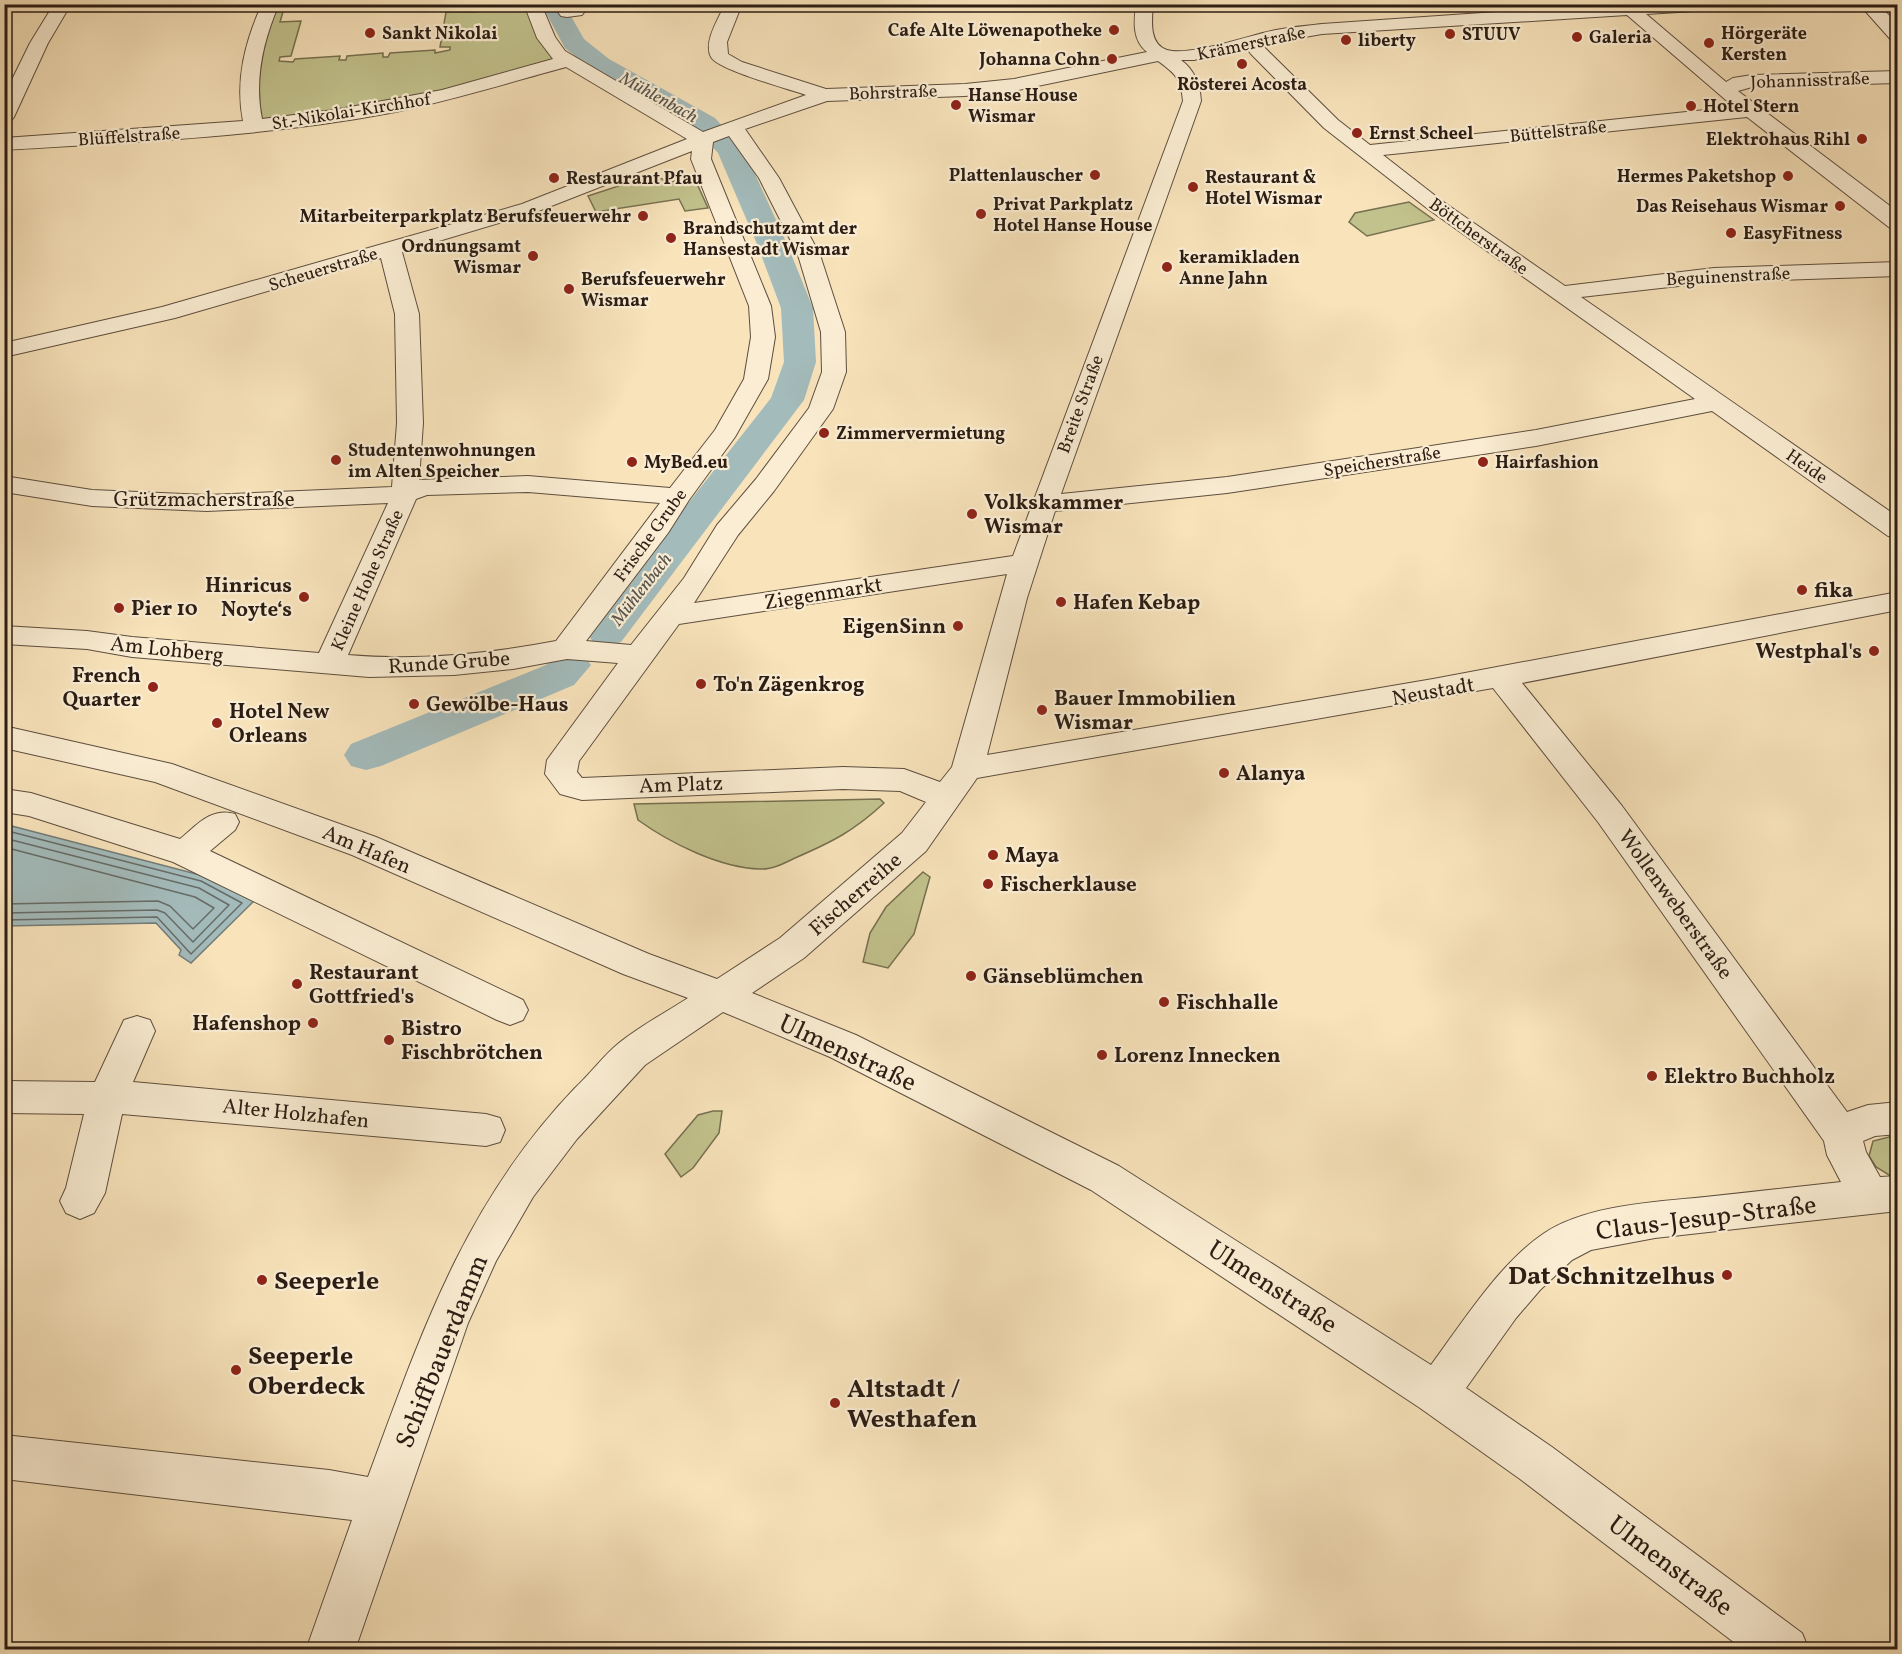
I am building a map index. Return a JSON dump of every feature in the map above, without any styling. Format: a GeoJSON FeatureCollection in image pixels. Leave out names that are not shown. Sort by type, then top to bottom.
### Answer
{"type":"FeatureCollection","features":[{"type":"Feature","properties":{"kind":"street"},"geometry":{"type":"LineString","coordinates":[[4,117],[39,43],[63,4]]}},
{"type":"Feature","properties":{"kind":"street","name":"St.-Nikolai-Kirchhof"},"geometry":{"type":"LineString","coordinates":[[271,4],[253,52],[250,95],[253,125],[335,115],[442,96],[569,60]]}},
{"type":"Feature","properties":{"kind":"street"},"geometry":{"type":"LineString","coordinates":[[532,4],[546,38],[560,55],[703,140]]}},
{"type":"Feature","properties":{"kind":"street"},"geometry":{"type":"LineString","coordinates":[[734,4],[718,42],[719,56],[736,66],[825,96]]}},
{"type":"Feature","properties":{"kind":"street","name":"Breite Straße"},"geometry":{"type":"LineString","coordinates":[[967,769],[1013,598],[1044,504],[1192,101],[1191,86],[1181,69],[1160,56],[1150,46],[1143,32],[1145,4]]}},
{"type":"Feature","properties":{"kind":"street","name":"Krämerstraße"},"geometry":{"type":"LineString","coordinates":[[1160,56],[1194,55],[1277,34],[1322,29],[1626,7],[1727,4]]}},
{"type":"Feature","properties":{"kind":"street"},"geometry":{"type":"LineString","coordinates":[[1867,4],[1898,37]]}},
{"type":"Feature","properties":{"kind":"street"},"geometry":{"type":"LineString","coordinates":[[1626,7],[1725,91],[1898,224]]}},
{"type":"Feature","properties":{"kind":"street","name":"Böttcherstraße"},"geometry":{"type":"LineString","coordinates":[[1257,50],[1332,124],[1435,205],[1717,402]]}},
{"type":"Feature","properties":{"kind":"street","name":"Bohrstraße"},"geometry":{"type":"LineString","coordinates":[[703,140],[798,103],[825,96],[989,88],[1160,56]]}},
{"type":"Feature","properties":{"kind":"street","name":"Johannisstraße"},"geometry":{"type":"LineString","coordinates":[[1725,91],[1740,82],[1898,77]]}},
{"type":"Feature","properties":{"kind":"street","name":"Büttelstraße"},"geometry":{"type":"LineString","coordinates":[[1365,151],[1752,111]]}},
{"type":"Feature","properties":{"kind":"street","name":"Blüffelstraße"},"geometry":{"type":"LineString","coordinates":[[4,144],[253,125]]}},
{"type":"Feature","properties":{"kind":"street"},"geometry":{"type":"LineString","coordinates":[[627,661],[670,616],[695,582],[727,531],[765,485],[821,409],[834,372],[833,332],[809,255],[770,178],[733,128]]}},
{"type":"Feature","properties":{"kind":"street","name":"Scheuerstraße"},"geometry":{"type":"LineString","coordinates":[[4,350],[167,314],[390,249],[551,200],[703,140]]}},
{"type":"Feature","properties":{"kind":"street","name":"Frische Grube"},"geometry":{"type":"LineString","coordinates":[[571,642],[651,537],[677,497],[726,432],[756,379],[764,337],[760,306],[700,159],[703,140]]}},
{"type":"Feature","properties":{"kind":"street","name":"Kleine Hohe Straße"},"geometry":{"type":"LineString","coordinates":[[330,662],[405,494],[410,423],[407,314],[390,249]]}},
{"type":"Feature","properties":{"kind":"street","name":"Beguinenstraße"},"geometry":{"type":"LineString","coordinates":[[1560,293],[1714,275],[1898,269]]}},
{"type":"Feature","properties":{"kind":"street","name":"Speicherstraße"},"geometry":{"type":"LineString","coordinates":[[1044,504],[1239,483],[1536,438],[1717,402]]}},
{"type":"Feature","properties":{"kind":"street","name":"Heide"},"geometry":{"type":"LineString","coordinates":[[1717,402],[1898,530]]}},
{"type":"Feature","properties":{"kind":"street","name":"Grützmacherstraße"},"geometry":{"type":"LineString","coordinates":[[4,484],[92,498],[207,503],[405,494],[424,487],[528,484],[677,497]]}},
{"type":"Feature","properties":{"kind":"street","name":"Ziegenmarkt"},"geometry":{"type":"LineString","coordinates":[[670,616],[1026,563]]}},
{"type":"Feature","properties":{"kind":"street","name":"Neustadt"},"geometry":{"type":"LineString","coordinates":[[967,769],[1300,715],[1502,679],[1898,602]]}},
{"type":"Feature","properties":{"kind":"street","name":"Am Lohberg"},"geometry":{"type":"LineString","coordinates":[[4,635],[87,640],[132,647],[330,662]]}},
{"type":"Feature","properties":{"kind":"street","name":"Runde Grube"},"geometry":{"type":"LineString","coordinates":[[330,662],[369,667],[454,665],[513,659],[571,642],[627,661]]}},
{"type":"Feature","properties":{"kind":"street","name":"Am Platz"},"geometry":{"type":"LineString","coordinates":[[627,661],[563,760],[561,774],[571,786],[582,789],[843,778],[904,780],[947,798]]}},
{"type":"Feature","properties":{"kind":"street","name":"Wollenweberstraße"},"geometry":{"type":"LineString","coordinates":[[1502,679],[1610,814],[1842,1135]]}},
{"type":"Feature","properties":{"kind":"street","name":"Am Hafen"},"geometry":{"type":"LineString","coordinates":[[4,737],[160,772],[245,801],[364,846],[636,964],[719,995]]}},
{"type":"Feature","properties":{"kind":"street","name":"Fischerreihe"},"geometry":{"type":"LineString","coordinates":[[719,995],[792,948],[914,842],[967,769]]}},
{"type":"Feature","properties":{"kind":"street"},"geometry":{"type":"LineString","coordinates":[[4,800],[31,805],[185,853],[446,987],[510,1010]]}},
{"type":"Feature","properties":{"kind":"street"},"geometry":{"type":"LineString","coordinates":[[185,853],[223,822]]}},
{"type":"Feature","properties":{"kind":"street","name":"Ulmenstraße"},"geometry":{"type":"LineString","coordinates":[[719,995],[843,1046],[1105,1178],[1436,1393],[1536,1463],[1785,1650]]}},
{"type":"Feature","properties":{"kind":"street","name":"Schiffbauerdamm"},"geometry":{"type":"LineString","coordinates":[[330,1650],[447,1322],[481,1249],[519,1185],[563,1126],[632,1054],[719,995]]}},
{"type":"Feature","properties":{"kind":"street"},"geometry":{"type":"LineString","coordinates":[[80,1201],[85,1193],[106,1097],[137,1031]]}},
{"type":"Feature","properties":{"kind":"street","name":"Alter Holzhafen"},"geometry":{"type":"LineString","coordinates":[[4,1097],[106,1097],[486,1130]]}},
{"type":"Feature","properties":{"kind":"street"},"geometry":{"type":"LineString","coordinates":[[1842,1135],[1850,1127],[1867,1121],[1898,1118]]}},
{"type":"Feature","properties":{"kind":"street","name":"Claus-Jesup-Straße"},"geometry":{"type":"LineString","coordinates":[[1842,1135],[1847,1155],[1883,1194]]}},
{"type":"Feature","properties":{"kind":"street","name":"Claus-Jesup-Straße"},"geometry":{"type":"LineString","coordinates":[[1436,1393],[1525,1277],[1557,1247],[1584,1233],[1655,1220],[1883,1194]]}},
{"type":"Feature","properties":{"kind":"street"},"geometry":{"type":"LineString","coordinates":[[4,1457],[329,1493],[381,1502]]}},
{"type":"Feature","properties":{"kind":"green space"},"geometry":{"type":"Polygon","coordinates":[[[271,4],[289,5],[285,5],[280,22],[301,21],[291,56],[280,57],[279,61],[293,62],[295,59],[340,56],[339,60],[346,60],[347,56],[383,53],[383,57],[388,57],[390,53],[435,50],[435,53],[450,50],[450,47],[440,47],[446,12],[475,12],[477,11],[473,10],[473,4],[532,5],[569,60],[490,83],[253,125],[253,52],[271,4]]]}},
{"type":"Feature","properties":{"kind":"green space"},"geometry":{"type":"Polygon","coordinates":[[[655,174],[668,183],[693,175],[708,208],[685,211],[679,199],[596,212],[588,196],[655,174]]]}},
{"type":"Feature","properties":{"kind":"green space"},"geometry":{"type":"Polygon","coordinates":[[[1409,202],[1434,220],[1367,236],[1349,222],[1355,213],[1409,202]]]}},
{"type":"Feature","properties":{"kind":"green space"},"geometry":{"type":"Polygon","coordinates":[[[880,799],[884,803],[842,835],[782,864],[764,869],[729,864],[680,845],[638,820],[634,804],[880,799]]]}},
{"type":"Feature","properties":{"kind":"green space"},"geometry":{"type":"Polygon","coordinates":[[[923,872],[930,877],[914,934],[888,968],[863,962],[870,933],[886,907],[923,872]]]}},
{"type":"Feature","properties":{"kind":"green space"},"geometry":{"type":"Polygon","coordinates":[[[722,1111],[719,1133],[693,1168],[681,1177],[665,1154],[698,1115],[722,1111]]]}},
{"type":"Feature","properties":{"kind":"green space"},"geometry":{"type":"Polygon","coordinates":[[[1897,1135],[1897,1180],[1876,1167],[1869,1156],[1873,1141],[1897,1135]]]}},
{"type":"Feature","properties":{"kind":"water"},"geometry":{"type":"Polygon","coordinates":[[[4,824],[204,876],[254,901],[191,963],[179,955],[181,950],[156,923],[5,926],[4,824]]]}},
{"type":"Feature","properties":{"kind":"waterway","name":"Mühlenbach"},"geometry":{"type":"LineString","coordinates":[[552,4],[574,43],[600,64],[706,124],[730,150],[772,244],[797,308],[800,362],[787,400],[607,633]]}},
{"type":"Feature","properties":{"kind":"waterway","name":"Mühlenbach"},"geometry":{"type":"LineString","coordinates":[[366,755],[560,675],[571,665]]}},
{"type":"Feature","properties":{"kind":"place","name":"Cafe Alte Löwenapotheke"},"geometry":{"type":"Point","coordinates":[1114,30]}},
{"type":"Feature","properties":{"kind":"place","name":"Sankt Nikolai"},"geometry":{"type":"Point","coordinates":[370,33]}},
{"type":"Feature","properties":{"kind":"place","name":"STUUV"},"geometry":{"type":"Point","coordinates":[1450,34]}},
{"type":"Feature","properties":{"kind":"place","name":"Galeria"},"geometry":{"type":"Point","coordinates":[1577,37]}},
{"type":"Feature","properties":{"kind":"place","name":"liberty"},"geometry":{"type":"Point","coordinates":[1346,40]}},
{"type":"Feature","properties":{"kind":"place","name":"Hörgeräte Kersten"},"geometry":{"type":"Point","coordinates":[1709,43]}},
{"type":"Feature","properties":{"kind":"place","name":"Johanna Cohn"},"geometry":{"type":"Point","coordinates":[1112,59]}},
{"type":"Feature","properties":{"kind":"place","name":"Rösterei Acosta"},"geometry":{"type":"Point","coordinates":[1242,64]}},
{"type":"Feature","properties":{"kind":"place","name":"Hanse House Wismar"},"geometry":{"type":"Point","coordinates":[956,105]}},
{"type":"Feature","properties":{"kind":"place","name":"Hotel Stern"},"geometry":{"type":"Point","coordinates":[1691,106]}},
{"type":"Feature","properties":{"kind":"place","name":"Ernst Scheel"},"geometry":{"type":"Point","coordinates":[1357,133]}},
{"type":"Feature","properties":{"kind":"place","name":"Elektrohaus Rihl"},"geometry":{"type":"Point","coordinates":[1862,139]}},
{"type":"Feature","properties":{"kind":"place","name":"Plattenlauscher"},"geometry":{"type":"Point","coordinates":[1095,175]}},
{"type":"Feature","properties":{"kind":"place","name":"Hermes Paketshop"},"geometry":{"type":"Point","coordinates":[1788,176]}},
{"type":"Feature","properties":{"kind":"place","name":"Restaurant Pfau"},"geometry":{"type":"Point","coordinates":[554,178]}},
{"type":"Feature","properties":{"kind":"place","name":"Restaurant & Hotel Wismar"},"geometry":{"type":"Point","coordinates":[1193,187]}},
{"type":"Feature","properties":{"kind":"place","name":"Das Reisehaus Wismar"},"geometry":{"type":"Point","coordinates":[1840,206]}},
{"type":"Feature","properties":{"kind":"place","name":"Privat Parkplatz Hotel Hanse House"},"geometry":{"type":"Point","coordinates":[981,214]}},
{"type":"Feature","properties":{"kind":"place","name":"Mitarbeiterparkplatz Berufsfeuerwehr"},"geometry":{"type":"Point","coordinates":[643,216]}},
{"type":"Feature","properties":{"kind":"place","name":"EasyFitness"},"geometry":{"type":"Point","coordinates":[1731,233]}},
{"type":"Feature","properties":{"kind":"place","name":"Brandschutzamt der Hansestadt Wismar"},"geometry":{"type":"Point","coordinates":[671,238]}},
{"type":"Feature","properties":{"kind":"place","name":"Ordnungsamt Wismar"},"geometry":{"type":"Point","coordinates":[533,256]}},
{"type":"Feature","properties":{"kind":"place","name":"keramikladen Anne Jahn"},"geometry":{"type":"Point","coordinates":[1167,267]}},
{"type":"Feature","properties":{"kind":"place","name":"Berufsfeuerwehr Wismar"},"geometry":{"type":"Point","coordinates":[569,289]}},
{"type":"Feature","properties":{"kind":"place","name":"Zimmervermietung"},"geometry":{"type":"Point","coordinates":[824,433]}},
{"type":"Feature","properties":{"kind":"place","name":"Studentenwohnungen im Alten Speicher"},"geometry":{"type":"Point","coordinates":[336,460]}},
{"type":"Feature","properties":{"kind":"place","name":"MyBed.eu"},"geometry":{"type":"Point","coordinates":[632,462]}},
{"type":"Feature","properties":{"kind":"place","name":"Hairfashion"},"geometry":{"type":"Point","coordinates":[1483,462]}},
{"type":"Feature","properties":{"kind":"place","name":"Volkskammer Wismar"},"geometry":{"type":"Point","coordinates":[972,514]}},
{"type":"Feature","properties":{"kind":"place","name":"fika"},"geometry":{"type":"Point","coordinates":[1802,590]}},
{"type":"Feature","properties":{"kind":"place","name":"Hinricus Noyte‘s"},"geometry":{"type":"Point","coordinates":[304,597]}},
{"type":"Feature","properties":{"kind":"place","name":"Hafen Kebap"},"geometry":{"type":"Point","coordinates":[1061,602]}},
{"type":"Feature","properties":{"kind":"place","name":"Pier 10"},"geometry":{"type":"Point","coordinates":[119,608]}},
{"type":"Feature","properties":{"kind":"place","name":"EigenSinn"},"geometry":{"type":"Point","coordinates":[958,626]}},
{"type":"Feature","properties":{"kind":"place","name":"Westphal's"},"geometry":{"type":"Point","coordinates":[1874,651]}},
{"type":"Feature","properties":{"kind":"place","name":"To'n Zägenkrog"},"geometry":{"type":"Point","coordinates":[701,684]}},
{"type":"Feature","properties":{"kind":"place","name":"French Quarter"},"geometry":{"type":"Point","coordinates":[153,687]}},
{"type":"Feature","properties":{"kind":"place","name":"Gewölbe-Haus"},"geometry":{"type":"Point","coordinates":[414,704]}},
{"type":"Feature","properties":{"kind":"place","name":"Bauer Immobilien Wismar"},"geometry":{"type":"Point","coordinates":[1042,710]}},
{"type":"Feature","properties":{"kind":"place","name":"Hotel New Orleans"},"geometry":{"type":"Point","coordinates":[217,723]}},
{"type":"Feature","properties":{"kind":"place","name":"Alanya"},"geometry":{"type":"Point","coordinates":[1224,773]}},
{"type":"Feature","properties":{"kind":"place","name":"Maya"},"geometry":{"type":"Point","coordinates":[993,855]}},
{"type":"Feature","properties":{"kind":"place","name":"Fischerklause"},"geometry":{"type":"Point","coordinates":[988,884]}},
{"type":"Feature","properties":{"kind":"place","name":"Gänseblümchen"},"geometry":{"type":"Point","coordinates":[971,976]}},
{"type":"Feature","properties":{"kind":"place","name":"Restaurant Gottfried's"},"geometry":{"type":"Point","coordinates":[297,984]}},
{"type":"Feature","properties":{"kind":"place","name":"Fischhalle"},"geometry":{"type":"Point","coordinates":[1164,1002]}},
{"type":"Feature","properties":{"kind":"place","name":"Hafenshop"},"geometry":{"type":"Point","coordinates":[313,1023]}},
{"type":"Feature","properties":{"kind":"place","name":"Bistro Fischbrötchen"},"geometry":{"type":"Point","coordinates":[389,1040]}},
{"type":"Feature","properties":{"kind":"place","name":"Lorenz Innecken"},"geometry":{"type":"Point","coordinates":[1102,1055]}},
{"type":"Feature","properties":{"kind":"place","name":"Elektro Buchholz"},"geometry":{"type":"Point","coordinates":[1652,1076]}},
{"type":"Feature","properties":{"kind":"place","name":"Dat Schnitzelhus"},"geometry":{"type":"Point","coordinates":[1727,1275]}},
{"type":"Feature","properties":{"kind":"place","name":"Seeperle"},"geometry":{"type":"Point","coordinates":[262,1280]}},
{"type":"Feature","properties":{"kind":"place","name":"Seeperle Oberdeck"},"geometry":{"type":"Point","coordinates":[236,1370]}},
{"type":"Feature","properties":{"kind":"place","name":"Altstadt / Westhafen"},"geometry":{"type":"Point","coordinates":[835,1403]}}]}
